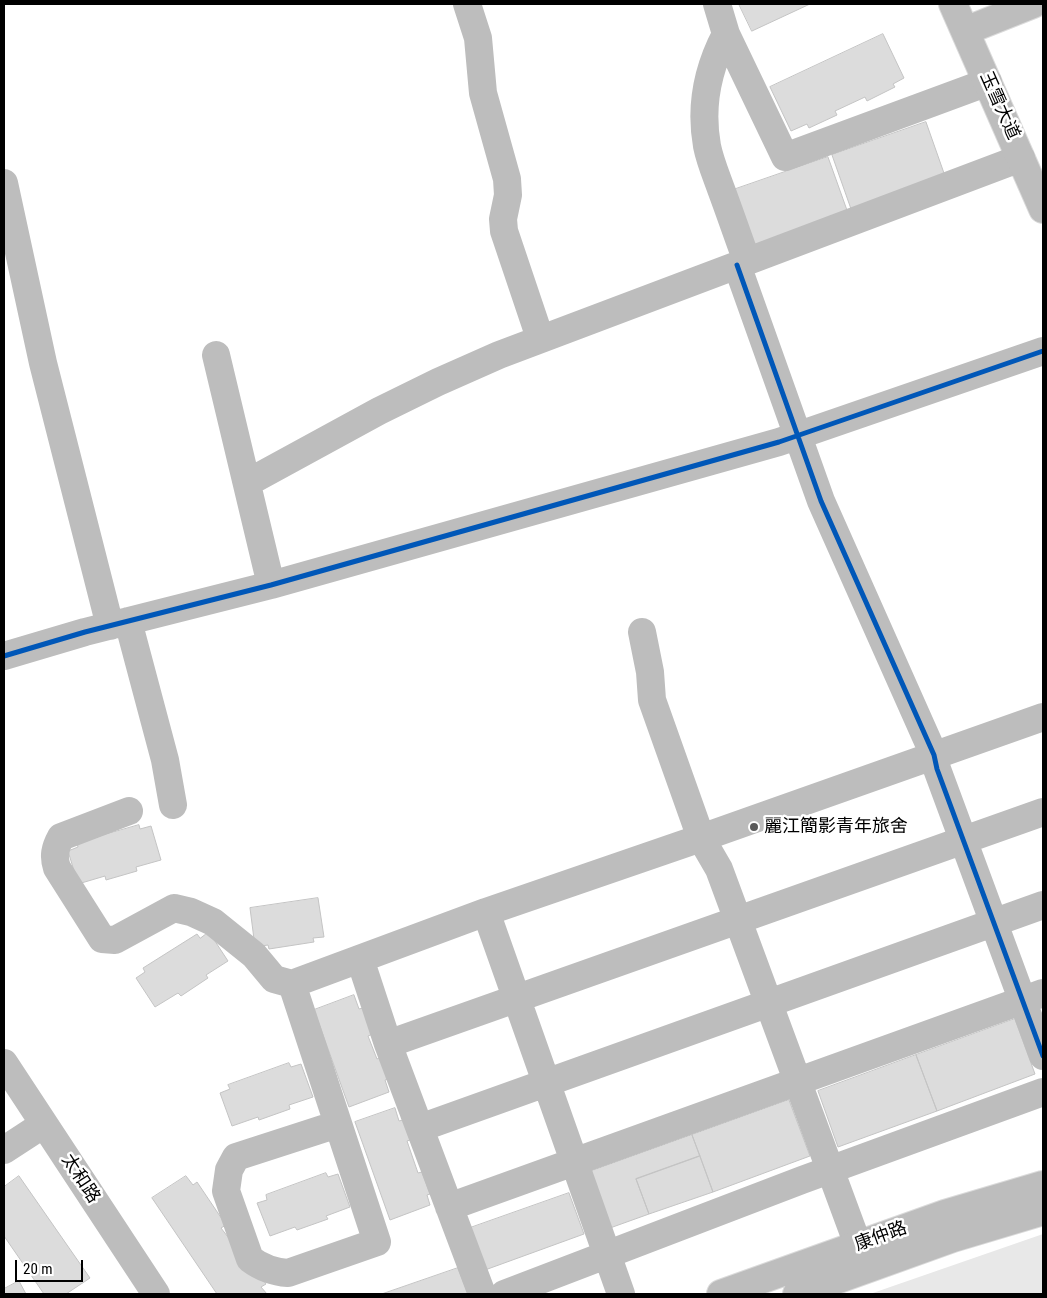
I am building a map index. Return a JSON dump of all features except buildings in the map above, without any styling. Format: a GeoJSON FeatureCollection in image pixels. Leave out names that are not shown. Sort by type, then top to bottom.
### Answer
{"type":"FeatureCollection","features":[{"type":"Feature","properties":{"kind":"street"},"geometry":{"type":"LineString","coordinates":[[467,4],[478,38],[483,93],[507,178],[508,195],[503,219],[504,231],[540,338]]}},
{"type":"Feature","properties":{"kind":"street"},"geometry":{"type":"LineString","coordinates":[[717,4],[726,34],[785,157],[988,82]]}},
{"type":"Feature","properties":{"kind":"street","name":"玉雪大道"},"geometry":{"type":"LineString","coordinates":[[953,4],[1043,210]]}},
{"type":"Feature","properties":{"kind":"street"},"geometry":{"type":"LineString","coordinates":[[965,31],[1033,4]]}},
{"type":"Feature","properties":{"kind":"street"},"geometry":{"type":"LineString","coordinates":[[1040,4],[1043,12]]}},
{"type":"Feature","properties":{"kind":"street"},"geometry":{"type":"LineString","coordinates":[[726,34],[710,71],[707,86],[705,134],[710,158],[742,263],[821,501],[934,755],[937,769],[995,922],[1033,997],[1043,1056]]}},
{"type":"Feature","properties":{"kind":"street"},"geometry":{"type":"LineString","coordinates":[[247,483],[379,411],[438,382],[540,338],[1021,158]]}},
{"type":"Feature","properties":{"kind":"street"},"geometry":{"type":"LineString","coordinates":[[4,183],[43,363],[119,624],[165,760],[173,805]]}},
{"type":"Feature","properties":{"kind":"street"},"geometry":{"type":"LineString","coordinates":[[4,656],[271,585],[798,436],[1043,351]]}},
{"type":"Feature","properties":{"kind":"street"},"geometry":{"type":"LineString","coordinates":[[216,355],[271,585]]}},
{"type":"Feature","properties":{"kind":"street"},"geometry":{"type":"LineString","coordinates":[[642,632],[650,672],[652,700],[702,838],[719,869],[858,1245]]}},
{"type":"Feature","properties":{"kind":"street"},"geometry":{"type":"LineString","coordinates":[[129,811],[61,837],[54,852],[57,868],[102,939],[115,940],[174,908],[191,912],[213,922],[254,955],[274,979],[292,984],[486,912],[702,838],[1043,717]]}},
{"type":"Feature","properties":{"kind":"street"},"geometry":{"type":"LineString","coordinates":[[388,1044],[1043,812]]}},
{"type":"Feature","properties":{"kind":"street"},"geometry":{"type":"LineString","coordinates":[[420,1128],[1043,905]]}},
{"type":"Feature","properties":{"kind":"street"},"geometry":{"type":"LineString","coordinates":[[486,912],[621,1294]]}},
{"type":"Feature","properties":{"kind":"street"},"geometry":{"type":"LineString","coordinates":[[360,959],[388,1044],[482,1294]]}},
{"type":"Feature","properties":{"kind":"street"},"geometry":{"type":"LineString","coordinates":[[292,984],[377,1242],[288,1273],[277,1273],[258,1265],[250,1259],[226,1191],[229,1170],[236,1157],[338,1124]]}},
{"type":"Feature","properties":{"kind":"street"},"geometry":{"type":"LineString","coordinates":[[449,1207],[1033,997]]}},
{"type":"Feature","properties":{"kind":"street","name":"太和路"},"geometry":{"type":"LineString","coordinates":[[4,1063],[156,1294]]}},
{"type":"Feature","properties":{"kind":"street"},"geometry":{"type":"LineString","coordinates":[[504,1294],[830,1170],[1043,1092]]}},
{"type":"Feature","properties":{"kind":"street"},"geometry":{"type":"LineString","coordinates":[[4,1150],[44,1124]]}},
{"type":"Feature","properties":{"kind":"street","name":"康仲路"},"geometry":{"type":"LineString","coordinates":[[721,1294],[945,1214],[1043,1185]]}},
{"type":"Feature","properties":{"kind":"street","name":"康仲路"},"geometry":{"type":"LineString","coordinates":[[797,1294],[953,1238],[1043,1211]]}},
{"type":"Feature","properties":{"kind":"shaded area"},"geometry":{"type":"Polygon","coordinates":[[[1043,1234],[1043,1294],[870,1294],[1043,1234]]]}},
{"type":"Feature","properties":{"kind":"cycle path"},"geometry":{"type":"LineString","coordinates":[[737,265],[821,501],[934,755],[937,769],[1043,1056]]}},
{"type":"Feature","properties":{"kind":"cycle path"},"geometry":{"type":"LineString","coordinates":[[4,656],[85,632],[271,585],[779,442],[1043,351]]}},
{"type":"Feature","properties":{"kind":"place","name":"麗江簡影青年旅舍"},"geometry":{"type":"Point","coordinates":[754,827]}}]}
